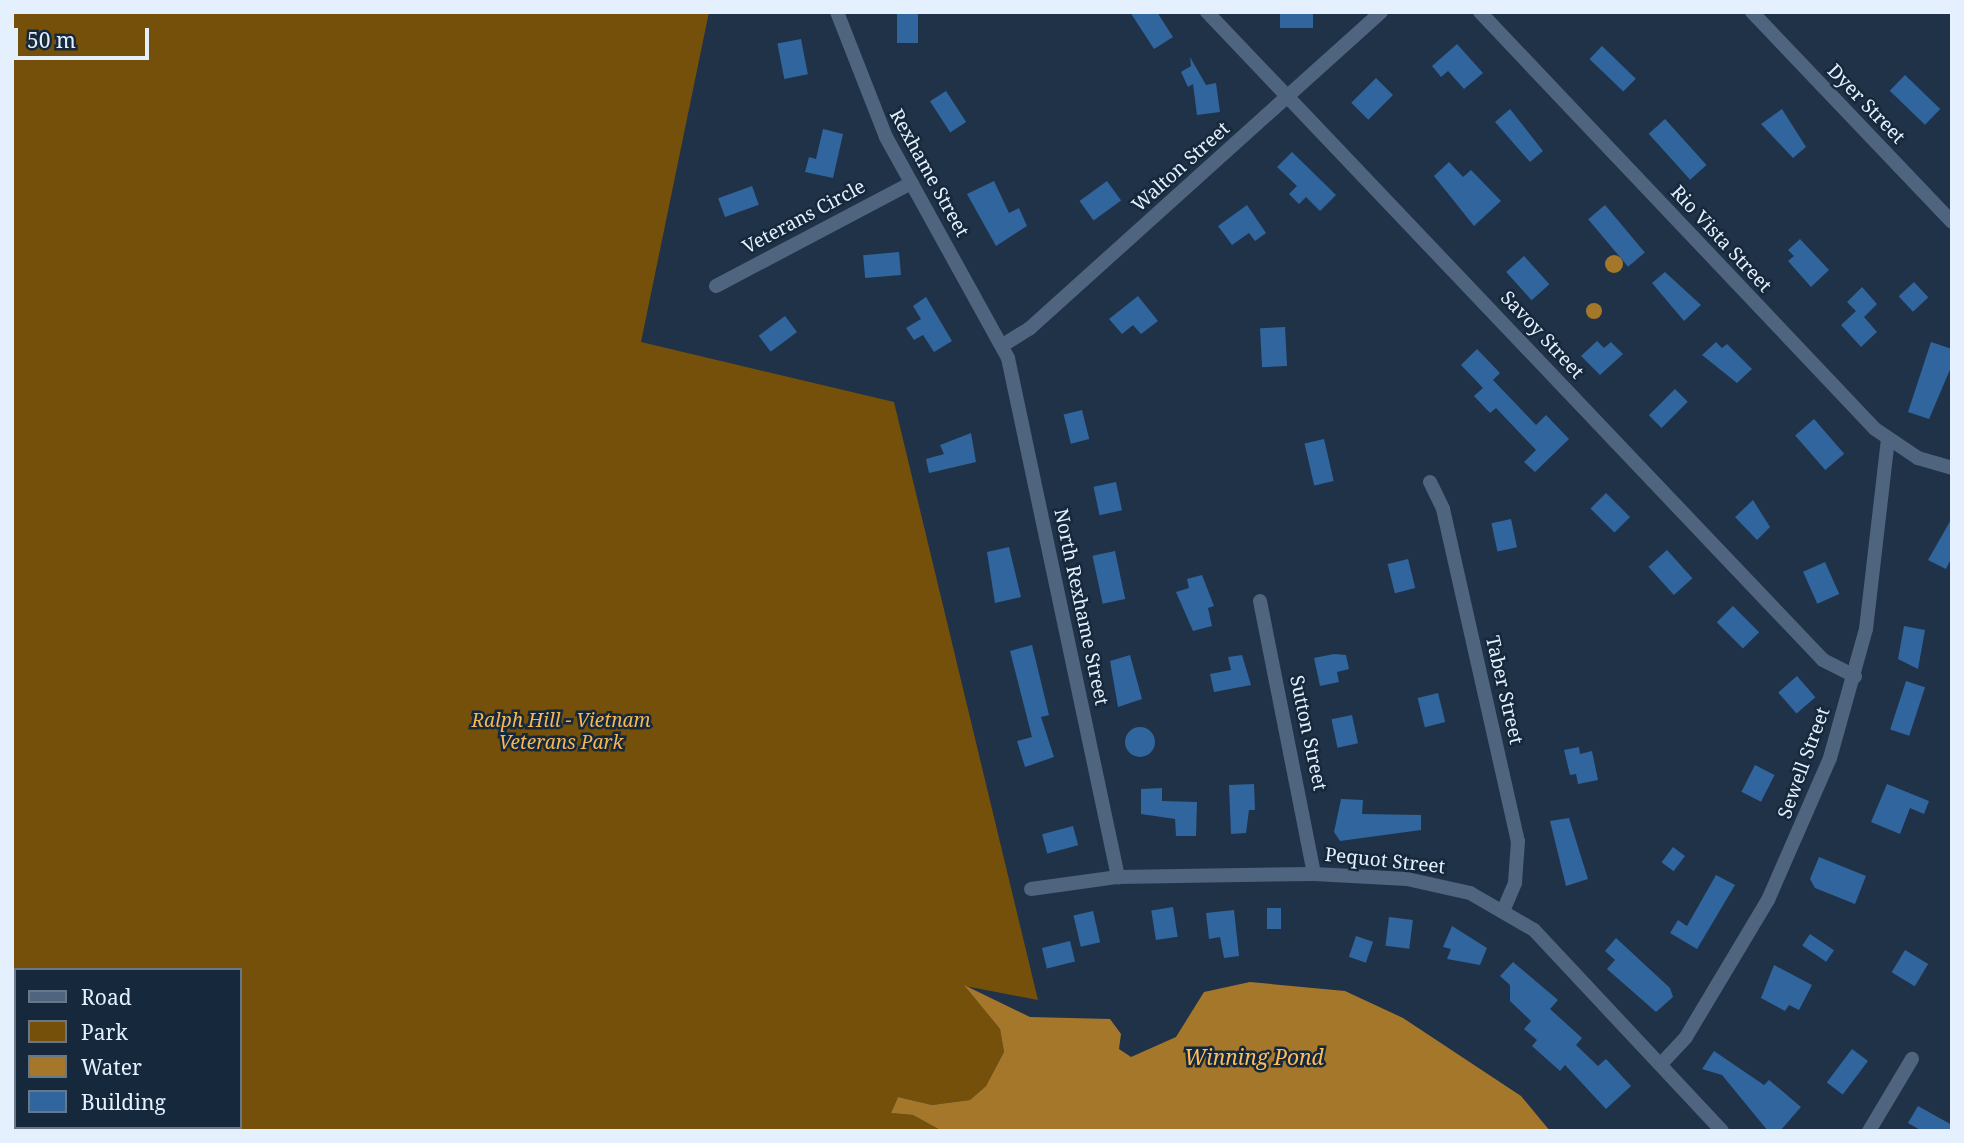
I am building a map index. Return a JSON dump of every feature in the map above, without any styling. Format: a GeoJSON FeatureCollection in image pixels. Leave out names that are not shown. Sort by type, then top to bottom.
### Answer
{"type":"FeatureCollection","features":[{"type":"Feature","properties":{"kind":"street","name":"Rexhame Street"},"geometry":{"type":"LineString","coordinates":[[837,12],[856,73],[911,183],[1003,345]]}},
{"type":"Feature","properties":{"kind":"street","name":"Savoy Street"},"geometry":{"type":"LineString","coordinates":[[1207,12],[1823,660],[1855,676]]}},
{"type":"Feature","properties":{"kind":"street","name":"Walton Street"},"geometry":{"type":"LineString","coordinates":[[1003,345],[1029,329],[1381,12]]}},
{"type":"Feature","properties":{"kind":"street","name":"Rio Vista Street"},"geometry":{"type":"LineString","coordinates":[[1480,12],[1888,440],[1952,468]]}},
{"type":"Feature","properties":{"kind":"street","name":"Dyer Street"},"geometry":{"type":"LineString","coordinates":[[1752,12],[1952,222]]}},
{"type":"Feature","properties":{"kind":"street","name":"Veterans Circle"},"geometry":{"type":"LineString","coordinates":[[716,286],[911,183]]}},
{"type":"Feature","properties":{"kind":"street","name":"North Rexhame Street"},"geometry":{"type":"LineString","coordinates":[[1003,345],[1118,877]]}},
{"type":"Feature","properties":{"kind":"street","name":"Sewell Street"},"geometry":{"type":"LineString","coordinates":[[1661,1064],[1686,1037],[1768,900],[1815,797],[1855,676],[1888,440]]}},
{"type":"Feature","properties":{"kind":"street","name":"Taber Street"},"geometry":{"type":"LineString","coordinates":[[1430,482],[1443,509],[1518,841],[1515,883],[1504,909]]}},
{"type":"Feature","properties":{"kind":"street","name":"Sutton Street"},"geometry":{"type":"LineString","coordinates":[[1260,601],[1314,874]]}},
{"type":"Feature","properties":{"kind":"street","name":"Pequot Street"},"geometry":{"type":"LineString","coordinates":[[1031,889],[1118,877],[1314,874],[1430,883],[1504,909],[1548,944],[1722,1131]]}},
{"type":"Feature","properties":{"kind":"street"},"geometry":{"type":"LineString","coordinates":[[1869,1131],[1912,1059]]}},
{"type":"Feature","properties":{"kind":"green space","name":"Ralph Hill - Vietnam Veterans Park"},"geometry":{"type":"Polygon","coordinates":[[[12,12],[709,12],[641,342],[894,402],[1038,1000],[965,986],[1000,1029],[1004,1052],[986,1086],[970,1100],[932,1105],[898,1097],[891,1113],[913,1115],[942,1131],[12,1131],[12,12]]]}},
{"type":"Feature","properties":{"kind":"water"},"geometry":{"type":"Polygon","coordinates":[[[1614,255],[1620,258],[1623,264],[1620,270],[1614,273],[1608,270],[1605,264],[1608,258],[1614,255]]]}},
{"type":"Feature","properties":{"kind":"water"},"geometry":{"type":"Polygon","coordinates":[[[1594,303],[1600,305],[1600,317],[1594,319],[1588,317],[1586,311],[1588,305],[1594,303]]]}},
{"type":"Feature","properties":{"kind":"water","name":"Winning Pond"},"geometry":{"type":"Polygon","coordinates":[[[1250,982],[1345,991],[1403,1018],[1521,1096],[1550,1131],[942,1131],[913,1115],[891,1113],[898,1097],[932,1105],[970,1100],[986,1086],[1004,1052],[1000,1029],[964,985],[1030,1017],[1110,1019],[1121,1034],[1119,1049],[1131,1057],[1176,1037],[1204,992],[1250,982]]]}},
{"type":"Feature","properties":{"kind":"building"},"geometry":{"type":"Polygon","coordinates":[[[897,12],[918,12],[918,43],[897,43],[897,12]]]}},
{"type":"Feature","properties":{"kind":"building"},"geometry":{"type":"Polygon","coordinates":[[[1130,12],[1157,12],[1173,37],[1154,49],[1130,12]]]}},
{"type":"Feature","properties":{"kind":"building"},"geometry":{"type":"Polygon","coordinates":[[[1280,12],[1313,12],[1313,28],[1280,28],[1280,12]]]}},
{"type":"Feature","properties":{"kind":"building"},"geometry":{"type":"Polygon","coordinates":[[[801,39],[808,74],[784,79],[777,44],[801,39]]]}},
{"type":"Feature","properties":{"kind":"building"},"geometry":{"type":"Polygon","coordinates":[[[1457,44],[1483,73],[1464,89],[1448,71],[1441,77],[1432,66],[1457,44]]]}},
{"type":"Feature","properties":{"kind":"building"},"geometry":{"type":"Polygon","coordinates":[[[1602,46],[1636,79],[1623,92],[1589,59],[1602,46]]]}},
{"type":"Feature","properties":{"kind":"building"},"geometry":{"type":"Polygon","coordinates":[[[1190,57],[1206,85],[1216,83],[1220,112],[1197,115],[1193,84],[1188,87],[1181,72],[1191,66],[1190,57]]]}},
{"type":"Feature","properties":{"kind":"building"},"geometry":{"type":"Polygon","coordinates":[[[1905,75],[1940,109],[1925,125],[1890,91],[1905,75]]]}},
{"type":"Feature","properties":{"kind":"building"},"geometry":{"type":"Polygon","coordinates":[[[1376,78],[1393,95],[1368,120],[1351,103],[1376,78]]]}},
{"type":"Feature","properties":{"kind":"building"},"geometry":{"type":"Polygon","coordinates":[[[946,91],[966,122],[950,132],[930,101],[946,91]]]}},
{"type":"Feature","properties":{"kind":"building"},"geometry":{"type":"Polygon","coordinates":[[[1510,109],[1543,151],[1530,162],[1495,122],[1510,109]]]}},
{"type":"Feature","properties":{"kind":"building"},"geometry":{"type":"Polygon","coordinates":[[[1782,109],[1806,147],[1793,158],[1761,124],[1782,109]]]}},
{"type":"Feature","properties":{"kind":"building"},"geometry":{"type":"Polygon","coordinates":[[[1665,119],[1706,165],[1690,180],[1649,134],[1665,119]]]}},
{"type":"Feature","properties":{"kind":"building"},"geometry":{"type":"Polygon","coordinates":[[[823,129],[843,134],[833,178],[805,172],[809,157],[816,159],[823,129]]]}},
{"type":"Feature","properties":{"kind":"building"},"geometry":{"type":"Polygon","coordinates":[[[1292,152],[1336,195],[1320,211],[1306,197],[1299,204],[1289,194],[1297,186],[1277,167],[1292,152]]]}},
{"type":"Feature","properties":{"kind":"building"},"geometry":{"type":"Polygon","coordinates":[[[1449,162],[1463,177],[1471,170],[1501,201],[1474,226],[1434,176],[1449,162]]]}},
{"type":"Feature","properties":{"kind":"building"},"geometry":{"type":"Polygon","coordinates":[[[994,181],[1009,213],[1019,208],[1027,226],[996,246],[967,194],[994,181]]]}},
{"type":"Feature","properties":{"kind":"building"},"geometry":{"type":"Polygon","coordinates":[[[1107,181],[1121,200],[1094,220],[1079,201],[1107,181]]]}},
{"type":"Feature","properties":{"kind":"building"},"geometry":{"type":"Polygon","coordinates":[[[752,186],[759,205],[725,217],[718,198],[752,186]]]}},
{"type":"Feature","properties":{"kind":"building"},"geometry":{"type":"Polygon","coordinates":[[[1247,205],[1266,233],[1255,241],[1249,233],[1232,245],[1218,226],[1247,205]]]}},
{"type":"Feature","properties":{"kind":"building"},"geometry":{"type":"Polygon","coordinates":[[[1605,205],[1645,252],[1628,267],[1588,219],[1605,205]]]}},
{"type":"Feature","properties":{"kind":"building"},"geometry":{"type":"Polygon","coordinates":[[[1800,239],[1829,270],[1811,287],[1788,261],[1794,256],[1788,250],[1800,239]]]}},
{"type":"Feature","properties":{"kind":"building"},"geometry":{"type":"Polygon","coordinates":[[[899,252],[901,275],[865,278],[863,255],[899,252]]]}},
{"type":"Feature","properties":{"kind":"building"},"geometry":{"type":"Polygon","coordinates":[[[1524,256],[1549,284],[1532,300],[1506,272],[1524,256]]]}},
{"type":"Feature","properties":{"kind":"building"},"geometry":{"type":"Polygon","coordinates":[[[1665,272],[1701,305],[1684,321],[1652,283],[1665,272]]]}},
{"type":"Feature","properties":{"kind":"building"},"geometry":{"type":"Polygon","coordinates":[[[1914,282],[1928,297],[1913,312],[1899,296],[1914,282]]]}},
{"type":"Feature","properties":{"kind":"building"},"geometry":{"type":"Polygon","coordinates":[[[1862,287],[1877,304],[1864,317],[1877,332],[1861,347],[1841,325],[1856,311],[1847,302],[1862,287]]]}},
{"type":"Feature","properties":{"kind":"building"},"geometry":{"type":"Polygon","coordinates":[[[1138,296],[1158,321],[1141,334],[1133,325],[1122,334],[1109,319],[1138,296]]]}},
{"type":"Feature","properties":{"kind":"building"},"geometry":{"type":"Polygon","coordinates":[[[926,297],[952,341],[934,352],[923,335],[914,340],[906,328],[921,319],[913,306],[926,297]]]}},
{"type":"Feature","properties":{"kind":"building"},"geometry":{"type":"Polygon","coordinates":[[[785,316],[797,332],[771,352],[759,336],[785,316]]]}},
{"type":"Feature","properties":{"kind":"building"},"geometry":{"type":"Polygon","coordinates":[[[1285,327],[1287,366],[1262,367],[1260,328],[1285,327]]]}},
{"type":"Feature","properties":{"kind":"building"},"geometry":{"type":"Polygon","coordinates":[[[1597,341],[1604,348],[1611,342],[1623,354],[1600,375],[1581,356],[1597,341]]]}},
{"type":"Feature","properties":{"kind":"building"},"geometry":{"type":"Polygon","coordinates":[[[1716,342],[1722,348],[1727,344],[1752,369],[1737,383],[1702,355],[1716,342]]]}},
{"type":"Feature","properties":{"kind":"building"},"geometry":{"type":"Polygon","coordinates":[[[1931,342],[1952,349],[1952,365],[1929,419],[1908,412],[1931,342]]]}},
{"type":"Feature","properties":{"kind":"building"},"geometry":{"type":"Polygon","coordinates":[[[1477,349],[1500,373],[1493,380],[1536,425],[1546,415],[1569,439],[1535,472],[1524,462],[1536,450],[1496,408],[1490,413],[1474,396],[1483,388],[1461,365],[1477,349]]]}},
{"type":"Feature","properties":{"kind":"building"},"geometry":{"type":"Polygon","coordinates":[[[1675,389],[1688,402],[1662,428],[1649,415],[1675,389]]]}},
{"type":"Feature","properties":{"kind":"building"},"geometry":{"type":"Polygon","coordinates":[[[1082,410],[1089,439],[1071,444],[1064,415],[1082,410]]]}},
{"type":"Feature","properties":{"kind":"building"},"geometry":{"type":"Polygon","coordinates":[[[1814,419],[1844,454],[1825,470],[1795,435],[1814,419]]]}},
{"type":"Feature","properties":{"kind":"building"},"geometry":{"type":"Polygon","coordinates":[[[971,433],[976,462],[929,473],[926,459],[944,454],[940,445],[971,433]]]}},
{"type":"Feature","properties":{"kind":"building"},"geometry":{"type":"Polygon","coordinates":[[[1324,439],[1334,481],[1314,485],[1305,443],[1324,439]]]}},
{"type":"Feature","properties":{"kind":"building"},"geometry":{"type":"Polygon","coordinates":[[[1116,482],[1122,510],[1100,515],[1094,487],[1116,482]]]}},
{"type":"Feature","properties":{"kind":"building"},"geometry":{"type":"Polygon","coordinates":[[[1606,493],[1630,517],[1614,533],[1590,509],[1606,493]]]}},
{"type":"Feature","properties":{"kind":"building"},"geometry":{"type":"Polygon","coordinates":[[[1753,500],[1770,527],[1757,540],[1735,517],[1753,500]]]}},
{"type":"Feature","properties":{"kind":"building"},"geometry":{"type":"Polygon","coordinates":[[[1952,518],[1952,557],[1946,569],[1928,560],[1952,518]]]}},
{"type":"Feature","properties":{"kind":"building"},"geometry":{"type":"Polygon","coordinates":[[[1511,519],[1517,547],[1497,552],[1491,523],[1511,519]]]}},
{"type":"Feature","properties":{"kind":"building"},"geometry":{"type":"Polygon","coordinates":[[[1009,547],[1021,597],[995,603],[987,552],[1009,547]]]}},
{"type":"Feature","properties":{"kind":"building"},"geometry":{"type":"Polygon","coordinates":[[[1667,550],[1692,578],[1674,595],[1648,567],[1667,550]]]}},
{"type":"Feature","properties":{"kind":"building"},"geometry":{"type":"Polygon","coordinates":[[[1115,551],[1125,599],[1103,604],[1093,556],[1115,551]]]}},
{"type":"Feature","properties":{"kind":"building"},"geometry":{"type":"Polygon","coordinates":[[[1408,559],[1415,588],[1395,593],[1388,564],[1408,559]]]}},
{"type":"Feature","properties":{"kind":"building"},"geometry":{"type":"Polygon","coordinates":[[[1825,562],[1839,594],[1817,604],[1803,572],[1825,562]]]}},
{"type":"Feature","properties":{"kind":"building"},"geometry":{"type":"Polygon","coordinates":[[[1202,575],[1214,606],[1208,608],[1212,626],[1193,631],[1176,592],[1189,588],[1187,579],[1202,575]]]}},
{"type":"Feature","properties":{"kind":"building"},"geometry":{"type":"Polygon","coordinates":[[[1733,606],[1759,632],[1743,648],[1717,622],[1733,606]]]}},
{"type":"Feature","properties":{"kind":"building"},"geometry":{"type":"Polygon","coordinates":[[[1904,626],[1925,630],[1918,669],[1898,659],[1904,626]]]}},
{"type":"Feature","properties":{"kind":"building"},"geometry":{"type":"Polygon","coordinates":[[[1032,645],[1049,715],[1041,717],[1054,757],[1025,767],[1017,741],[1032,737],[1010,651],[1032,645]]]}},
{"type":"Feature","properties":{"kind":"building"},"geometry":{"type":"Polygon","coordinates":[[[1334,654],[1346,655],[1349,669],[1337,672],[1339,682],[1320,686],[1314,658],[1334,654]]]}},
{"type":"Feature","properties":{"kind":"building"},"geometry":{"type":"Polygon","coordinates":[[[1130,655],[1142,699],[1118,707],[1110,661],[1130,655]]]}},
{"type":"Feature","properties":{"kind":"building"},"geometry":{"type":"Polygon","coordinates":[[[1242,655],[1251,685],[1214,692],[1210,674],[1231,670],[1228,657],[1242,655]]]}},
{"type":"Feature","properties":{"kind":"building"},"geometry":{"type":"Polygon","coordinates":[[[1797,676],[1815,697],[1797,714],[1778,692],[1797,676]]]}},
{"type":"Feature","properties":{"kind":"building"},"geometry":{"type":"Polygon","coordinates":[[[1906,681],[1925,687],[1909,736],[1890,730],[1906,681]]]}},
{"type":"Feature","properties":{"kind":"building"},"geometry":{"type":"Polygon","coordinates":[[[1438,693],[1445,722],[1425,727],[1418,698],[1438,693]]]}},
{"type":"Feature","properties":{"kind":"building"},"geometry":{"type":"Polygon","coordinates":[[[1352,715],[1358,743],[1337,748],[1331,719],[1352,715]]]}},
{"type":"Feature","properties":{"kind":"building"},"geometry":{"type":"Polygon","coordinates":[[[1140,727],[1146,728],[1154,736],[1154,748],[1146,756],[1140,757],[1134,756],[1126,748],[1125,742],[1126,736],[1134,728],[1140,727]]]}},
{"type":"Feature","properties":{"kind":"building"},"geometry":{"type":"Polygon","coordinates":[[[1579,747],[1580,754],[1592,751],[1598,780],[1578,784],[1576,774],[1570,775],[1564,750],[1579,747]]]}},
{"type":"Feature","properties":{"kind":"building"},"geometry":{"type":"Polygon","coordinates":[[[1755,765],[1775,775],[1761,802],[1741,792],[1755,765]]]}},
{"type":"Feature","properties":{"kind":"building"},"geometry":{"type":"Polygon","coordinates":[[[1254,784],[1255,810],[1249,810],[1246,833],[1231,834],[1229,785],[1254,784]]]}},
{"type":"Feature","properties":{"kind":"building"},"geometry":{"type":"Polygon","coordinates":[[[1887,784],[1929,801],[1924,814],[1910,808],[1900,834],[1871,822],[1887,784]]]}},
{"type":"Feature","properties":{"kind":"building"},"geometry":{"type":"Polygon","coordinates":[[[1162,788],[1162,801],[1197,802],[1196,836],[1176,836],[1175,819],[1141,814],[1141,789],[1162,788]]]}},
{"type":"Feature","properties":{"kind":"building"},"geometry":{"type":"Polygon","coordinates":[[[1341,799],[1363,800],[1362,814],[1421,815],[1421,830],[1340,841],[1334,832],[1341,799]]]}},
{"type":"Feature","properties":{"kind":"building"},"geometry":{"type":"Polygon","coordinates":[[[1569,818],[1588,879],[1566,886],[1550,821],[1569,818]]]}},
{"type":"Feature","properties":{"kind":"building"},"geometry":{"type":"Polygon","coordinates":[[[1073,826],[1078,845],[1047,854],[1042,834],[1073,826]]]}},
{"type":"Feature","properties":{"kind":"building"},"geometry":{"type":"Polygon","coordinates":[[[1673,847],[1685,856],[1674,871],[1662,862],[1673,847]]]}},
{"type":"Feature","properties":{"kind":"building"},"geometry":{"type":"Polygon","coordinates":[[[1819,857],[1866,876],[1855,904],[1815,888],[1810,879],[1819,857]]]}},
{"type":"Feature","properties":{"kind":"building"},"geometry":{"type":"Polygon","coordinates":[[[1716,875],[1735,885],[1697,949],[1670,933],[1678,920],[1687,926],[1716,875]]]}},
{"type":"Feature","properties":{"kind":"building"},"geometry":{"type":"Polygon","coordinates":[[[1173,907],[1178,937],[1156,940],[1151,910],[1173,907]]]}},
{"type":"Feature","properties":{"kind":"building"},"geometry":{"type":"Polygon","coordinates":[[[1267,908],[1281,908],[1281,929],[1267,929],[1267,908]]]}},
{"type":"Feature","properties":{"kind":"building"},"geometry":{"type":"Polygon","coordinates":[[[1234,910],[1239,956],[1224,958],[1220,937],[1209,939],[1206,913],[1234,910]]]}},
{"type":"Feature","properties":{"kind":"building"},"geometry":{"type":"Polygon","coordinates":[[[1093,911],[1100,942],[1081,947],[1074,915],[1093,911]]]}},
{"type":"Feature","properties":{"kind":"building"},"geometry":{"type":"Polygon","coordinates":[[[1389,917],[1413,920],[1409,949],[1385,946],[1389,917]]]}},
{"type":"Feature","properties":{"kind":"building"},"geometry":{"type":"Polygon","coordinates":[[[1452,926],[1487,948],[1480,965],[1447,959],[1451,949],[1443,947],[1452,926]]]}},
{"type":"Feature","properties":{"kind":"building"},"geometry":{"type":"Polygon","coordinates":[[[1810,934],[1834,950],[1826,962],[1802,946],[1810,934]]]}},
{"type":"Feature","properties":{"kind":"building"},"geometry":{"type":"Polygon","coordinates":[[[1356,936],[1373,942],[1366,963],[1349,957],[1356,936]]]}},
{"type":"Feature","properties":{"kind":"building"},"geometry":{"type":"Polygon","coordinates":[[[1616,938],[1670,988],[1673,997],[1656,1012],[1607,969],[1615,960],[1605,951],[1616,938]]]}},
{"type":"Feature","properties":{"kind":"building"},"geometry":{"type":"Polygon","coordinates":[[[1070,941],[1075,961],[1047,968],[1042,948],[1070,941]]]}},
{"type":"Feature","properties":{"kind":"building"},"geometry":{"type":"Polygon","coordinates":[[[1905,950],[1928,964],[1915,986],[1892,972],[1905,950]]]}},
{"type":"Feature","properties":{"kind":"building"},"geometry":{"type":"Polygon","coordinates":[[[1513,962],[1558,1000],[1550,1009],[1582,1038],[1576,1045],[1598,1066],[1606,1059],[1631,1086],[1606,1109],[1565,1065],[1560,1071],[1532,1046],[1537,1040],[1524,1029],[1531,1021],[1510,1001],[1510,985],[1500,976],[1513,962]]]}},
{"type":"Feature","properties":{"kind":"building"},"geometry":{"type":"Polygon","coordinates":[[[1774,965],[1812,985],[1799,1010],[1789,1005],[1785,1011],[1761,998],[1774,965]]]}},
{"type":"Feature","properties":{"kind":"building"},"geometry":{"type":"Polygon","coordinates":[[[1852,1049],[1868,1061],[1843,1095],[1827,1083],[1852,1049]]]}},
{"type":"Feature","properties":{"kind":"building"},"geometry":{"type":"Polygon","coordinates":[[[1714,1051],[1764,1085],[1769,1080],[1801,1107],[1780,1131],[1768,1131],[1722,1075],[1702,1069],[1714,1051]]]}},
{"type":"Feature","properties":{"kind":"building"},"geometry":{"type":"Polygon","coordinates":[[[1918,1106],[1952,1125],[1952,1131],[1922,1131],[1908,1123],[1918,1106]]]}}]}
